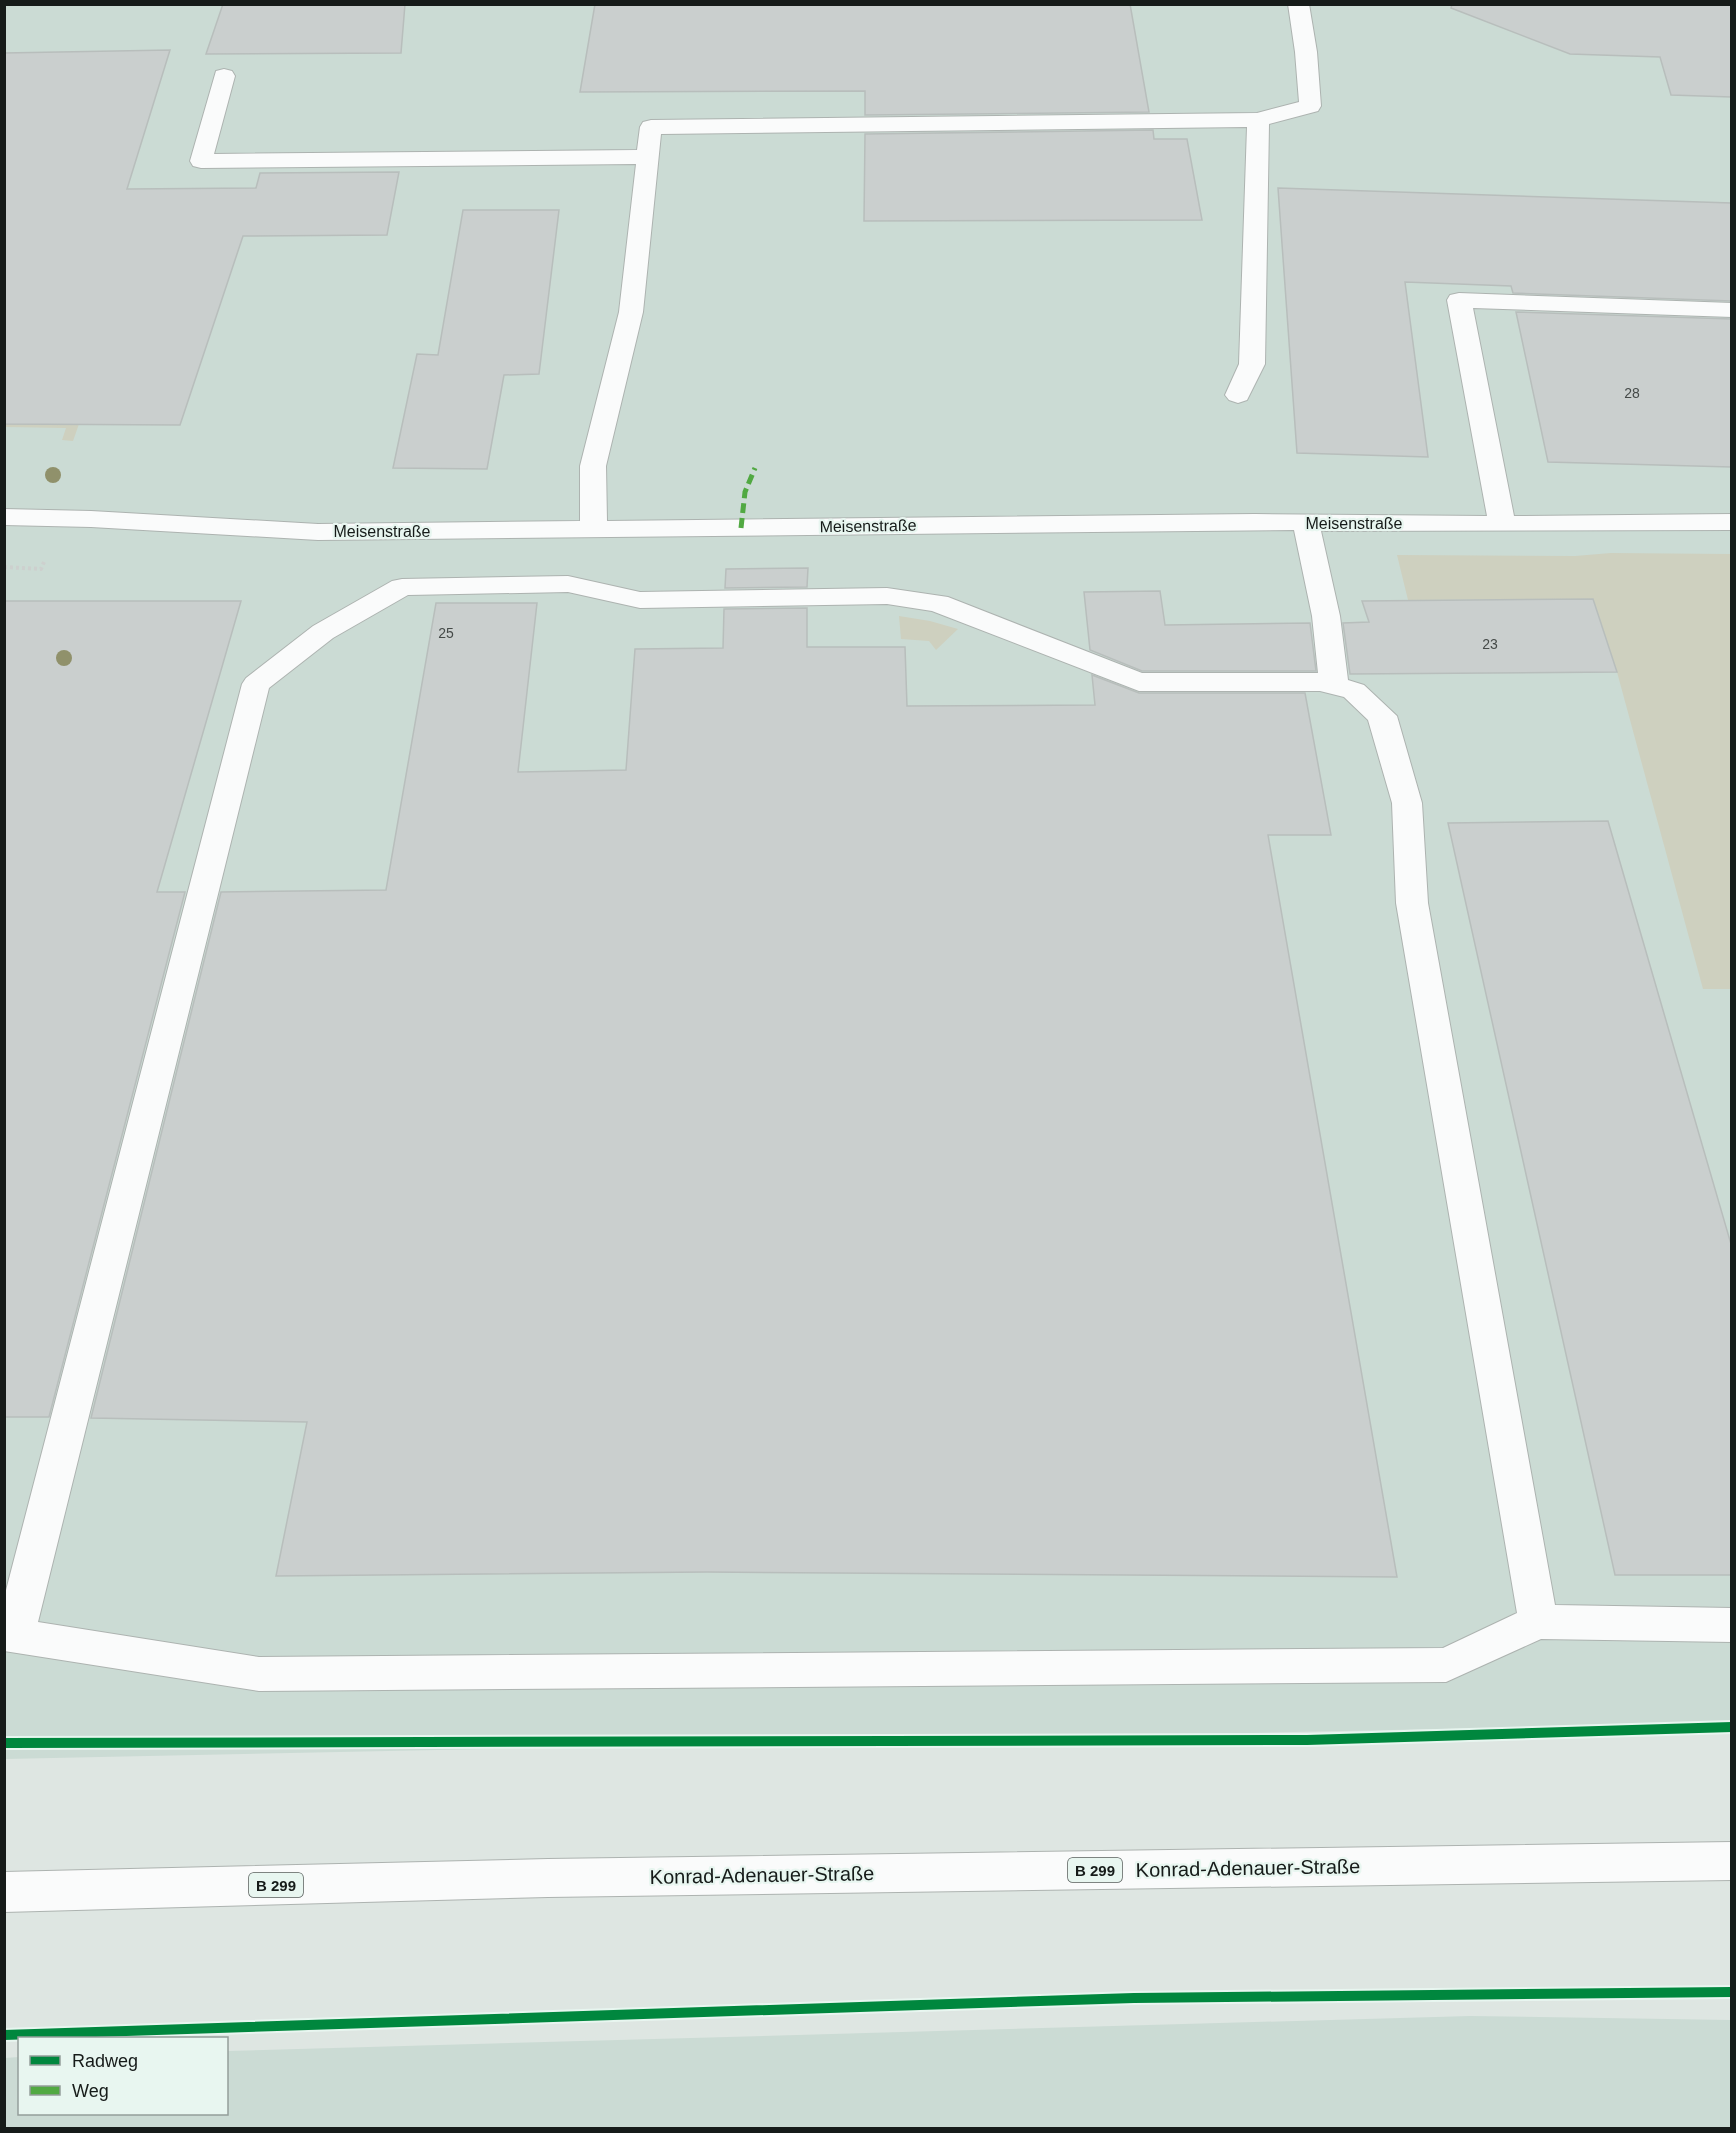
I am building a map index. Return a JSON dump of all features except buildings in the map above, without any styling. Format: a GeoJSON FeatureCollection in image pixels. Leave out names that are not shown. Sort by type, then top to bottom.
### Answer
{"type":"FeatureCollection","features":[{"type":"Feature","properties":{"kind":"street"},"geometry":{"type":"LineString","coordinates":[[594,530],[593,466],[631,312],[651,127],[1258,120],[1310,106],[1306,52],[1298,4]]}},
{"type":"Feature","properties":{"kind":"street"},"geometry":{"type":"LineString","coordinates":[[224,76],[201,161],[647,157]]}},
{"type":"Feature","properties":{"kind":"street"},"geometry":{"type":"LineString","coordinates":[[1238,395],[1252,363],[1258,120]]}},
{"type":"Feature","properties":{"kind":"street"},"geometry":{"type":"LineString","coordinates":[[1502,524],[1459,300],[1731,310]]}},
{"type":"Feature","properties":{"kind":"street","name":"Meisenstraße"},"geometry":{"type":"LineString","coordinates":[[4,517],[318,532],[1306,522],[1502,524],[1731,522]]}},
{"type":"Feature","properties":{"kind":"street"},"geometry":{"type":"LineString","coordinates":[[1306,522],[1326,616],[1334,686]]}},
{"type":"Feature","properties":{"kind":"street"},"geometry":{"type":"LineString","coordinates":[[1538,1622],[1412,903],[1407,803],[1382,716],[1354,692],[1320,682],[1139,682],[938,603],[887,596],[640,600],[568,584],[402,587],[323,632],[256,684],[10,1634],[259,1674],[1446,1665],[1538,1622],[1731,1625]]}},
{"type":"Feature","properties":{"kind":"street","name":"Konrad-Adenauer-Straße"},"geometry":{"type":"LineString","coordinates":[[4,1892],[548,1878],[1731,1861]]}},
{"type":"Feature","properties":{"kind":"shaded area"},"geometry":{"type":"Polygon","coordinates":[[[4,5],[1731,5],[1731,1723],[5,1759],[4,5]]]}},
{"type":"Feature","properties":{"kind":"shaded area"},"geometry":{"type":"Polygon","coordinates":[[[1470,2016],[1731,2020],[1731,2128],[5,2128],[5,2058],[18,2057],[18,2115],[228,2115],[228,2051],[1470,2016]]]}},
{"type":"Feature","properties":{"kind":"green space"},"geometry":{"type":"Polygon","coordinates":[[[5,424],[79,424],[73,441],[62,440],[66,428],[5,427],[5,424]]]}},
{"type":"Feature","properties":{"kind":"green space"},"geometry":{"type":"Polygon","coordinates":[[[1611,553],[1731,554],[1731,989],[1703,989],[1617,672],[1593,599],[1408,600],[1397,555],[1575,556],[1611,553]]]}},
{"type":"Feature","properties":{"kind":"green space"},"geometry":{"type":"Polygon","coordinates":[[[899,616],[958,629],[936,650],[929,641],[901,639],[899,616]]]}},
{"type":"Feature","properties":{"kind":"marked path"},"geometry":{"type":"LineString","coordinates":[[741,528],[745,492],[755,468]]}},
{"type":"Feature","properties":{"kind":"cycle path"},"geometry":{"type":"LineString","coordinates":[[4,1743],[1307,1740],[1732,1727]]}},
{"type":"Feature","properties":{"kind":"cycle path"},"geometry":{"type":"LineString","coordinates":[[4,2035],[1134,1998],[1732,1992]]}}]}
